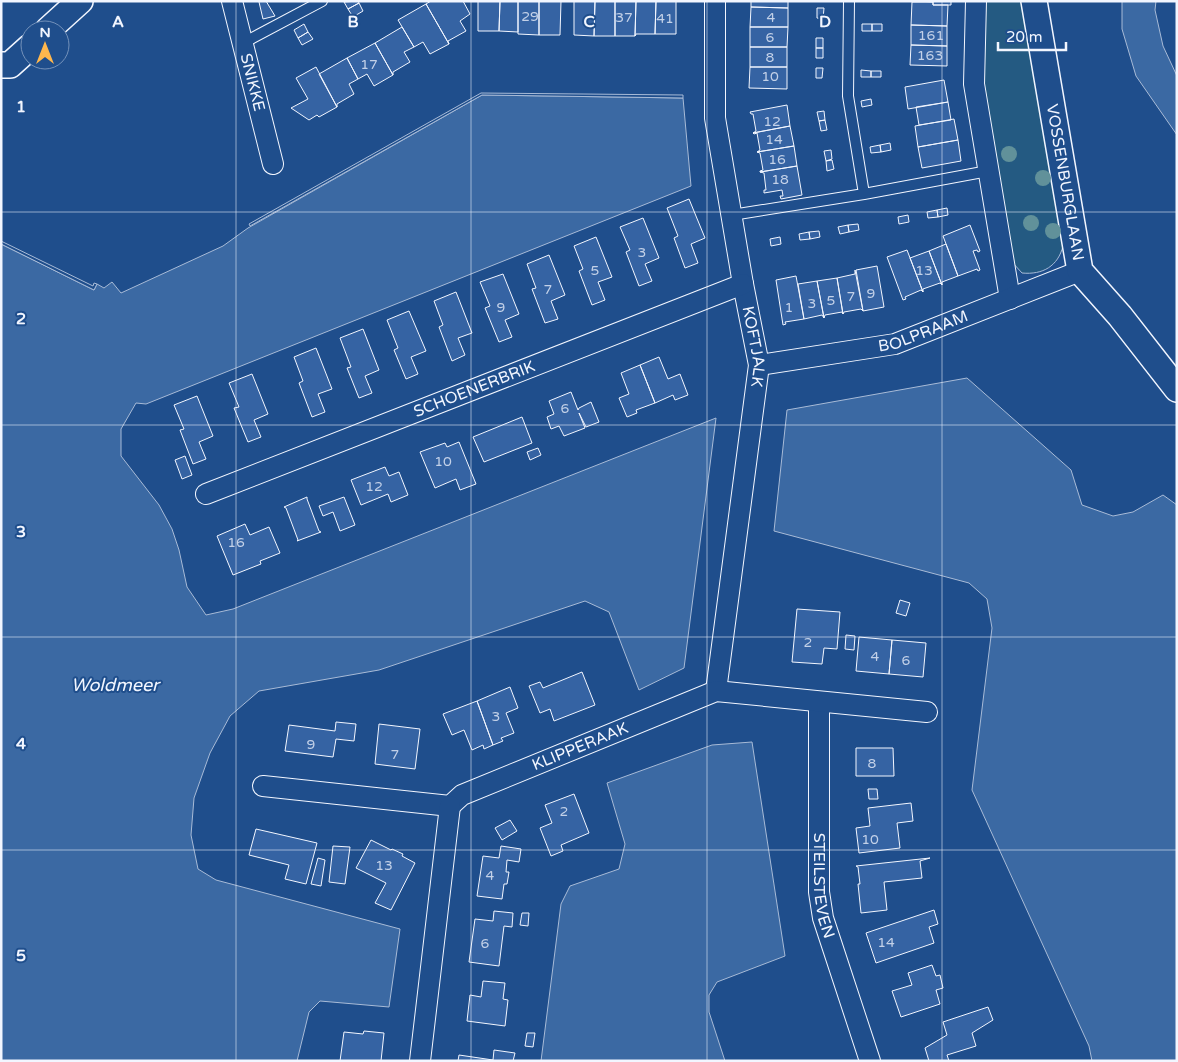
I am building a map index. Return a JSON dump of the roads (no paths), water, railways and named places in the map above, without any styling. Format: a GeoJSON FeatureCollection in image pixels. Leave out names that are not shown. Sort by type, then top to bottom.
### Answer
{"type":"FeatureCollection","features":[{"type":"Feature","properties":{"kind":"street"},"geometry":{"type":"LineString","coordinates":[[59,20],[80,1]]}},
{"type":"Feature","properties":{"kind":"street","name":"SNIKKE"},"geometry":{"type":"LineString","coordinates":[[232,1],[273,164]]}},
{"type":"Feature","properties":{"kind":"street","name":"KOFTJALK"},"geometry":{"type":"LineString","coordinates":[[716,1],[714,118],[759,365],[716,691]]}},
{"type":"Feature","properties":{"kind":"street"},"geometry":{"type":"LineString","coordinates":[[976,1],[974,84],[1010,299]]}},
{"type":"Feature","properties":{"kind":"street","name":"VOSSENBURGLAAN"},"geometry":{"type":"LineString","coordinates":[[1034,1],[1080,271],[1120,316],[1177,389]]}},
{"type":"Feature","properties":{"kind":"street"},"geometry":{"type":"LineString","coordinates":[[1,65],[10,65],[20,56]]}},
{"type":"Feature","properties":{"kind":"street","name":"BOLPRAAM"},"geometry":{"type":"LineString","coordinates":[[759,365],[895,344],[1080,271]]}},
{"type":"Feature","properties":{"kind":"street","name":"SCHOENERBRIK"},"geometry":{"type":"LineString","coordinates":[[206,494],[743,284]]}},
{"type":"Feature","properties":{"kind":"street"},"geometry":{"type":"LineString","coordinates":[[716,691],[927,712]]}},
{"type":"Feature","properties":{"kind":"street","name":"KLIPPERAAK"},"geometry":{"type":"LineString","coordinates":[[450,806],[462,795],[716,691]]}},
{"type":"Feature","properties":{"kind":"street","name":"STEILSTEVEN"},"geometry":{"type":"LineString","coordinates":[[819,702],[819,892],[823,918],[870,1061]]}},
{"type":"Feature","properties":{"kind":"street"},"geometry":{"type":"LineString","coordinates":[[262,786],[450,806],[420,1061]]}},
{"type":"Feature","properties":{"kind":"lane"},"geometry":{"type":"LineString","coordinates":[[243,44],[322,1]]}},
{"type":"Feature","properties":{"kind":"lane"},"geometry":{"type":"LineString","coordinates":[[849,1],[848,96],[864,194]]}},
{"type":"Feature","properties":{"kind":"lane"},"geometry":{"type":"LineString","coordinates":[[732,215],[864,194],[988,171]]}},
{"type":"Feature","properties":{"kind":"water"},"geometry":{"type":"Polygon","coordinates":[[[1122,1],[1156,1],[1155,10],[1163,46],[1177,76],[1177,135],[1136,76],[1122,29],[1122,1]]]}},
{"type":"Feature","properties":{"kind":"water","name":"Woldmeer"},"geometry":{"type":"Polygon","coordinates":[[[482,95],[683,98],[691,186],[146,404],[136,403],[121,429],[121,456],[159,505],[172,529],[179,550],[187,587],[206,615],[233,609],[716,418],[684,668],[639,690],[609,612],[585,601],[379,670],[259,691],[230,716],[210,753],[194,798],[191,835],[198,869],[216,880],[400,929],[389,1007],[320,1001],[309,1012],[297,1061],[1,1061],[1,244],[94,290],[97,284],[104,288],[112,282],[121,293],[223,246],[248,228],[482,95]]]}},
{"type":"Feature","properties":{"kind":"water"},"geometry":{"type":"Polygon","coordinates":[[[967,378],[1071,470],[1082,505],[1113,516],[1133,512],[1163,495],[1177,505],[1177,1061],[1092,1061],[1089,1046],[972,790],[992,628],[987,599],[969,583],[774,531],[787,410],[967,378]]]}},
{"type":"Feature","properties":{"kind":"water"},"geometry":{"type":"Polygon","coordinates":[[[752,742],[785,956],[717,982],[709,995],[709,1012],[725,1061],[541,1061],[561,904],[570,886],[619,869],[625,844],[607,783],[712,745],[752,742]]]}}]}
